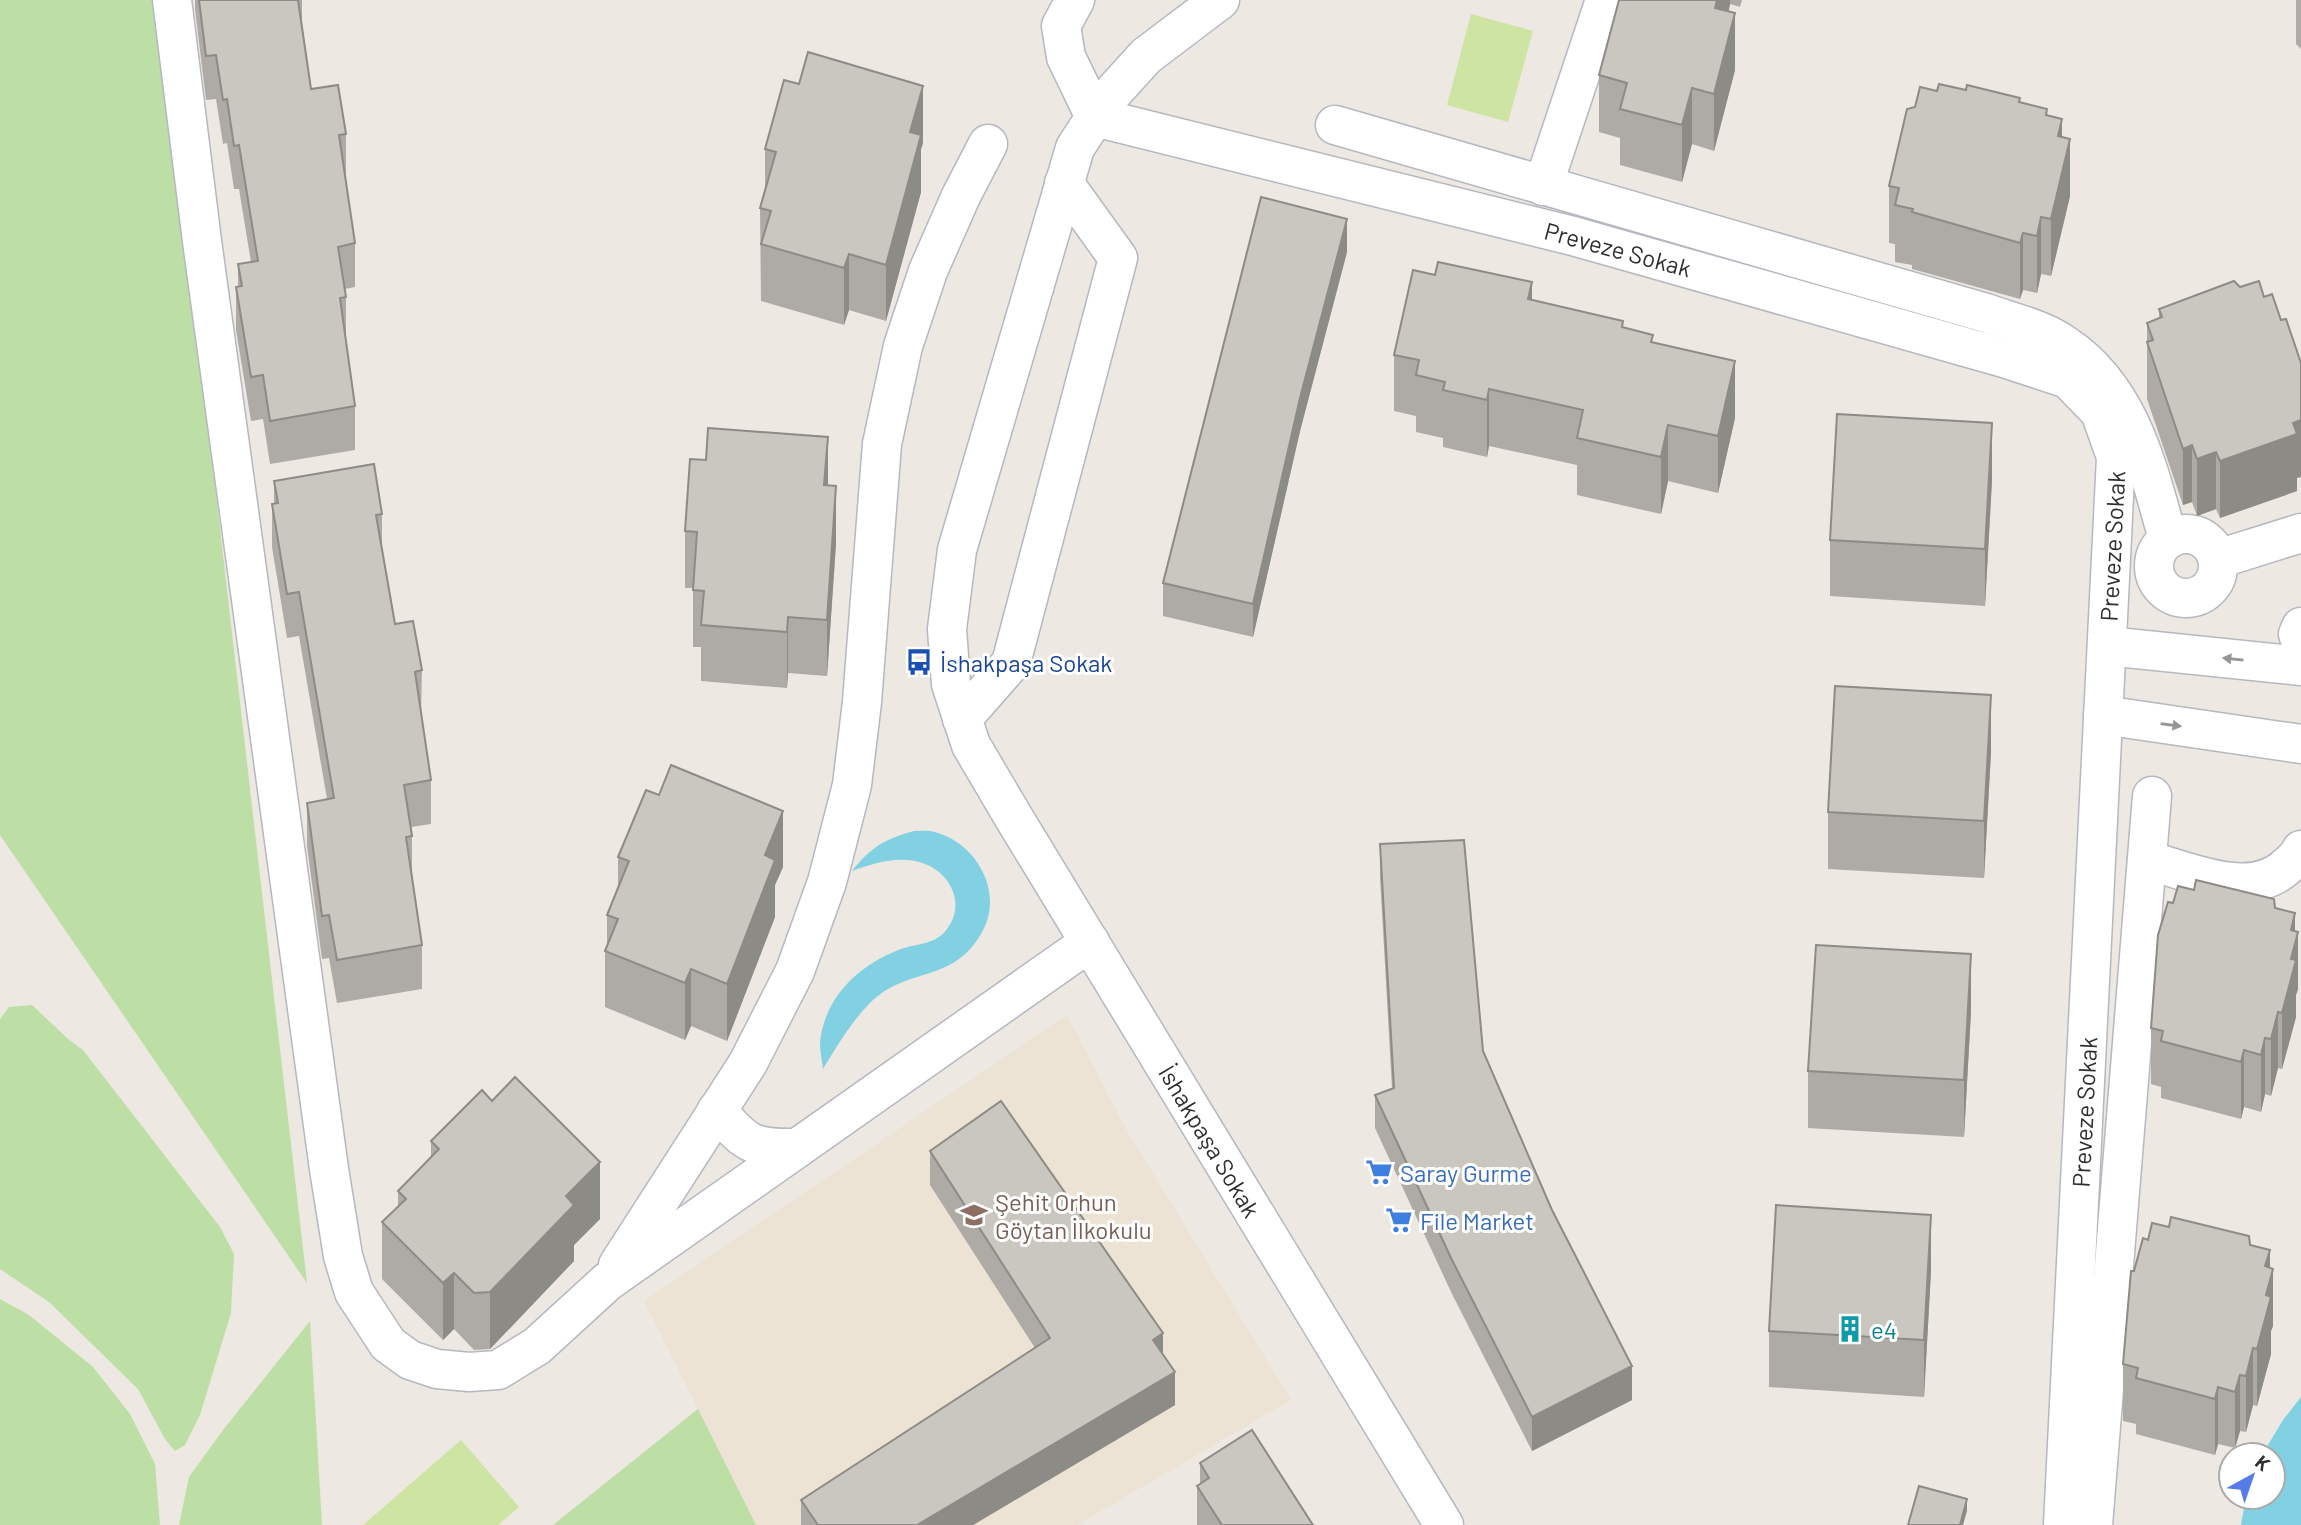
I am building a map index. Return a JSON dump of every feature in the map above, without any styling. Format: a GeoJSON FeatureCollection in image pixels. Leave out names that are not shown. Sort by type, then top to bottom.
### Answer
{"type":"FeatureCollection","features":[{"type":"Feature","properties":{"kind":"street"},"geometry":{"type":"LineString","coordinates":[[172,0],[204,255],[329,1169],[343,1256],[354,1292],[388,1344],[410,1360],[437,1369],[469,1372],[498,1370],[537,1346],[607,1282],[1090,942]]}},
{"type":"Feature","properties":{"kind":"street"},"geometry":{"type":"LineString","coordinates":[[1074,0],[1061,26],[1064,47],[1066,57],[1095,117]]}},
{"type":"Feature","properties":{"kind":"street","name":"İshakpaşa Sokak"},"geometry":{"type":"LineString","coordinates":[[1220,0],[1146,56],[1106,100],[1075,148],[957,550],[947,629],[951,684],[971,745],[1444,1525]]}},
{"type":"Feature","properties":{"kind":"street"},"geometry":{"type":"LineString","coordinates":[[1543,186],[1605,0]]}},
{"type":"Feature","properties":{"kind":"street","name":"Preveze Sokak"},"geometry":{"type":"LineString","coordinates":[[1095,117],[1573,236],[2004,358],[2068,379],[2100,412],[2116,457],[2063,1525]]}},
{"type":"Feature","properties":{"kind":"street"},"geometry":{"type":"LineString","coordinates":[[1335,125],[1986,313],[2064,344],[2099,373],[2126,412],[2147,467],[2168,539]]}},
{"type":"Feature","properties":{"kind":"street"},"geometry":{"type":"LineString","coordinates":[[607,1282],[748,1063],[795,971],[827,882],[852,785],[867,649],[882,444],[903,346],[928,271],[988,144]]}},
{"type":"Feature","properties":{"kind":"street"},"geometry":{"type":"LineString","coordinates":[[962,719],[1011,663],[1118,258],[1064,183]]}},
{"type":"Feature","properties":{"kind":"street"},"geometry":{"type":"LineString","coordinates":[[2218,559],[2301,533]]}},
{"type":"Feature","properties":{"kind":"street"},"geometry":{"type":"LineString","coordinates":[[2178,534],[2198,536],[2207,541],[2218,559],[2215,581],[2200,595],[2179,597],[2168,593],[2156,576],[2154,566],[2160,546],[2178,534]]}},
{"type":"Feature","properties":{"kind":"street"},"geometry":{"type":"LineString","coordinates":[[2301,627],[2298,634],[2301,642]]}},
{"type":"Feature","properties":{"kind":"street"},"geometry":{"type":"LineString","coordinates":[[2106,646],[2301,666]]}},
{"type":"Feature","properties":{"kind":"street"},"geometry":{"type":"LineString","coordinates":[[2103,715],[2301,744]]}},
{"type":"Feature","properties":{"kind":"street"},"geometry":{"type":"LineString","coordinates":[[2093,1525],[2152,796]]}},
{"type":"Feature","properties":{"kind":"street"},"geometry":{"type":"LineString","coordinates":[[2147,860],[2224,881],[2249,883],[2278,874],[2301,850]]}},
{"type":"Feature","properties":{"kind":"street"},"geometry":{"type":"LineString","coordinates":[[718,1110],[737,1133],[752,1144],[774,1148],[797,1147]]}},
{"type":"Feature","properties":{"kind":"shaded area","name":"Şehit Orhun Göytan İlkokulu"},"geometry":{"type":"Polygon","coordinates":[[[1067,1015],[1126,1129],[1291,1400],[1077,1525],[756,1525],[644,1301],[1067,1015]]]}},
{"type":"Feature","properties":{"kind":"green space"},"geometry":{"type":"Polygon","coordinates":[[[0,0],[159,0],[307,1283],[0,835],[0,0]]]}},
{"type":"Feature","properties":{"kind":"green space"},"geometry":{"type":"Polygon","coordinates":[[[1471,14],[1533,31],[1508,122],[1447,105],[1471,14]]]}},
{"type":"Feature","properties":{"kind":"green space"},"geometry":{"type":"Polygon","coordinates":[[[32,1005],[83,1050],[220,1227],[234,1254],[231,1313],[200,1415],[185,1445],[175,1451],[165,1439],[138,1389],[49,1302],[0,1269],[0,1019],[9,1007],[32,1005]]]}},
{"type":"Feature","properties":{"kind":"green space"},"geometry":{"type":"Polygon","coordinates":[[[0,1299],[29,1315],[93,1367],[130,1414],[155,1464],[160,1525],[0,1525],[0,1299]]]}},
{"type":"Feature","properties":{"kind":"green space"},"geometry":{"type":"Polygon","coordinates":[[[310,1321],[322,1525],[179,1525],[189,1477],[310,1321]]]}},
{"type":"Feature","properties":{"kind":"green space"},"geometry":{"type":"Polygon","coordinates":[[[698,1409],[756,1525],[553,1525],[698,1409]]]}},
{"type":"Feature","properties":{"kind":"green space"},"geometry":{"type":"Polygon","coordinates":[[[461,1440],[519,1507],[498,1525],[363,1525],[461,1440]]]}},
{"type":"Feature","properties":{"kind":"water"},"geometry":{"type":"Polygon","coordinates":[[[914,831],[933,831],[950,838],[964,847],[975,859],[988,887],[988,919],[981,934],[957,961],[884,991],[870,1003],[850,1026],[823,1069],[820,1043],[823,1026],[837,996],[848,983],[888,954],[938,938],[953,918],[955,897],[951,887],[945,878],[926,864],[907,860],[891,861],[852,871],[879,845],[914,831]]]}},
{"type":"Feature","properties":{"kind":"water"},"geometry":{"type":"Polygon","coordinates":[[[2301,1397],[2301,1525],[2241,1525],[2244,1511],[2287,1511],[2287,1441],[2270,1441],[2301,1397]]]}},
{"type":"Feature","properties":{"kind":"building"},"geometry":{"type":"Polygon","coordinates":[[[199,0],[298,0],[311,89],[338,85],[346,134],[339,135],[355,243],[338,247],[346,297],[340,298],[355,406],[270,421],[263,375],[251,377],[236,287],[242,286],[238,264],[258,261],[239,145],[234,146],[227,99],[223,100],[216,55],[206,56],[199,0]]]}},
{"type":"Feature","properties":{"kind":"building"},"geometry":{"type":"Polygon","coordinates":[[[1619,0],[1717,0],[1715,8],[1735,13],[1714,94],[1692,88],[1682,125],[1620,109],[1627,83],[1599,75],[1619,0]]]}},
{"type":"Feature","properties":{"kind":"building"},"geometry":{"type":"Polygon","coordinates":[[[808,52],[923,86],[910,132],[921,135],[886,265],[849,254],[844,268],[761,244],[771,211],[760,208],[776,152],[765,149],[784,80],[799,84],[808,52]]]}},
{"type":"Feature","properties":{"kind":"building"},"geometry":{"type":"Polygon","coordinates":[[[1939,84],[1966,90],[1967,85],[2020,98],[2019,102],[2047,109],[2046,115],[2062,119],[2058,136],[2070,139],[2051,219],[2041,217],[2037,236],[2023,233],[2020,243],[1895,205],[1899,188],[1889,186],[1907,109],[1915,107],[1920,87],[1937,91],[1939,84]]]}},
{"type":"Feature","properties":{"kind":"building"},"geometry":{"type":"Polygon","coordinates":[[[1261,197],[1347,219],[1300,398],[1253,604],[1163,583],[1261,197]]]}},
{"type":"Feature","properties":{"kind":"building"},"geometry":{"type":"Polygon","coordinates":[[[1438,262],[1532,282],[1528,299],[1623,321],[1622,327],[1653,335],[1651,342],[1735,361],[1718,436],[1668,425],[1661,457],[1577,438],[1583,410],[1489,389],[1487,400],[1443,390],[1445,382],[1416,375],[1419,360],[1394,355],[1413,270],[1435,275],[1438,262]]]}},
{"type":"Feature","properties":{"kind":"building"},"geometry":{"type":"Polygon","coordinates":[[[2234,281],[2240,287],[2259,281],[2264,297],[2272,294],[2281,320],[2286,319],[2301,363],[2301,420],[2293,423],[2297,434],[2220,461],[2216,452],[2197,459],[2192,445],[2183,449],[2147,342],[2153,340],[2147,323],[2162,317],[2159,309],[2234,281]]]}},
{"type":"Feature","properties":{"kind":"building"},"geometry":{"type":"Polygon","coordinates":[[[1837,414],[1992,423],[1985,549],[1830,540],[1837,414]]]}},
{"type":"Feature","properties":{"kind":"building"},"geometry":{"type":"Polygon","coordinates":[[[708,428],[828,437],[824,485],[836,486],[827,620],[788,617],[787,632],[701,625],[704,591],[693,590],[697,532],[685,531],[690,459],[706,460],[708,428]]]}},
{"type":"Feature","properties":{"kind":"building"},"geometry":{"type":"Polygon","coordinates":[[[374,464],[382,514],[376,515],[395,624],[413,621],[422,670],[415,672],[431,780],[404,785],[412,836],[406,837],[422,945],[337,960],[329,915],[322,916],[307,803],[334,798],[299,592],[287,594],[272,504],[278,503],[274,481],[374,464]]]}},
{"type":"Feature","properties":{"kind":"building"},"geometry":{"type":"Polygon","coordinates":[[[1835,686],[1991,695],[1984,821],[1828,812],[1835,686]]]}},
{"type":"Feature","properties":{"kind":"building"},"geometry":{"type":"Polygon","coordinates":[[[671,765],[783,811],[765,855],[775,860],[727,984],[691,969],[685,983],[605,951],[618,919],[607,915],[629,861],[618,857],[646,790],[659,795],[671,765]]]}},
{"type":"Feature","properties":{"kind":"building"},"geometry":{"type":"Polygon","coordinates":[[[1464,840],[1483,1051],[1552,1210],[1632,1366],[1532,1417],[1452,1260],[1375,1095],[1394,1088],[1380,844],[1464,840]]]}},
{"type":"Feature","properties":{"kind":"building"},"geometry":{"type":"Polygon","coordinates":[[[2196,880],[2274,899],[2275,908],[2295,913],[2291,930],[2298,932],[2291,959],[2296,960],[2282,1013],[2278,1012],[2271,1039],[2265,1038],[2261,1055],[2244,1050],[2241,1062],[2161,1041],[2163,1031],[2151,1028],[2158,935],[2168,902],[2173,903],[2178,886],[2194,890],[2196,880]]]}},
{"type":"Feature","properties":{"kind":"building"},"geometry":{"type":"Polygon","coordinates":[[[1816,945],[1971,954],[1964,1080],[1808,1071],[1816,945]]]}},
{"type":"Feature","properties":{"kind":"building"},"geometry":{"type":"Polygon","coordinates":[[[515,1077],[600,1162],[566,1196],[574,1205],[490,1292],[474,1293],[454,1273],[443,1283],[382,1222],[406,1199],[398,1191],[439,1149],[431,1141],[482,1090],[492,1101],[515,1077]]]}},
{"type":"Feature","properties":{"kind":"building"},"geometry":{"type":"Polygon","coordinates":[[[1001,1101],[1163,1333],[1153,1340],[1175,1372],[917,1525],[818,1525],[801,1500],[1050,1338],[930,1151],[1001,1101]]]}},
{"type":"Feature","properties":{"kind":"building"},"geometry":{"type":"Polygon","coordinates":[[[1776,1205],[1931,1215],[1924,1340],[1769,1331],[1776,1205]]]}},
{"type":"Feature","properties":{"kind":"building"},"geometry":{"type":"Polygon","coordinates":[[[2171,1217],[2249,1236],[2250,1245],[2270,1250],[2265,1266],[2273,1269],[2266,1295],[2271,1297],[2257,1349],[2253,1348],[2246,1376],[2240,1375],[2235,1392],[2218,1387],[2215,1399],[2136,1378],[2138,1368],[2123,1364],[2131,1271],[2134,1271],[2143,1238],[2148,1240],[2152,1223],[2169,1227],[2171,1217]]]}},
{"type":"Feature","properties":{"kind":"building"},"geometry":{"type":"Polygon","coordinates":[[[1252,1430],[1313,1525],[1222,1525],[1197,1486],[1209,1478],[1200,1463],[1252,1430]]]}},
{"type":"Feature","properties":{"kind":"building"},"geometry":{"type":"Polygon","coordinates":[[[1919,1486],[1967,1499],[1960,1525],[1908,1525],[1919,1486]]]}},
{"type":"Feature","properties":{"kind":"place","name":"İshakpaşa Sokak"},"geometry":{"type":"Point","coordinates":[919,662]}},
{"type":"Feature","properties":{"kind":"place","name":"Saray Gurme"},"geometry":{"type":"Point","coordinates":[1379,1172]}},
{"type":"Feature","properties":{"kind":"place","name":"Şehit Orhun Göytan İlkokulu"},"geometry":{"type":"Point","coordinates":[974,1215]}},
{"type":"Feature","properties":{"kind":"place","name":"File Market"},"geometry":{"type":"Point","coordinates":[1399,1220]}},
{"type":"Feature","properties":{"kind":"place","name":"e4"},"geometry":{"type":"Point","coordinates":[1850,1329]}}]}
